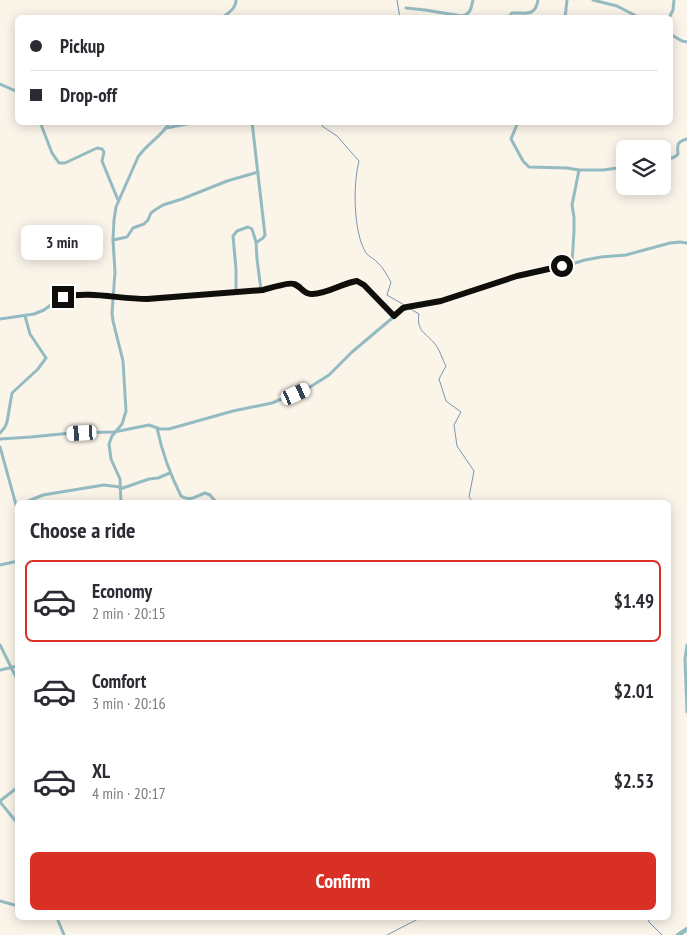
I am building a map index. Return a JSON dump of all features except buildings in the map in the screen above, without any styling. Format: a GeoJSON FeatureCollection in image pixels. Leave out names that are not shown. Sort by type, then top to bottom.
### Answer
{"type":"FeatureCollection","features":[{"type":"Feature","properties":{"kind":"street"},"geometry":{"type":"LineString","coordinates":[[226,15],[235,7],[236,0]]}},
{"type":"Feature","properties":{"kind":"street"},"geometry":{"type":"LineString","coordinates":[[468,15],[473,0]]}},
{"type":"Feature","properties":{"kind":"street"},"geometry":{"type":"LineString","coordinates":[[510,15],[512,13],[529,13],[533,11],[536,9],[538,0]]}},
{"type":"Feature","properties":{"kind":"street"},"geometry":{"type":"LineString","coordinates":[[565,15],[567,0]]}},
{"type":"Feature","properties":{"kind":"street"},"geometry":{"type":"LineString","coordinates":[[592,0],[617,6],[634,15]]}},
{"type":"Feature","properties":{"kind":"street"},"geometry":{"type":"LineString","coordinates":[[670,15],[674,0]]}},
{"type":"Feature","properties":{"kind":"street"},"geometry":{"type":"LineString","coordinates":[[406,8],[456,15]]}},
{"type":"Feature","properties":{"kind":"street"},"geometry":{"type":"LineString","coordinates":[[673,36],[687,42]]}},
{"type":"Feature","properties":{"kind":"street"},"geometry":{"type":"LineString","coordinates":[[0,84],[15,91]]}},
{"type":"Feature","properties":{"kind":"street"},"geometry":{"type":"LineString","coordinates":[[41,125],[52,153],[59,163],[65,163],[97,148],[102,149],[104,152],[102,161],[118,201]]}},
{"type":"Feature","properties":{"kind":"street"},"geometry":{"type":"LineString","coordinates":[[121,500],[120,479],[109,450],[109,440],[122,424],[126,411],[123,361],[112,313],[115,272],[114,220],[118,201],[138,157],[168,125]]}},
{"type":"Feature","properties":{"kind":"street"},"geometry":{"type":"LineString","coordinates":[[166,128],[182,125]]}},
{"type":"Feature","properties":{"kind":"street"},"geometry":{"type":"LineString","coordinates":[[252,125],[265,235],[256,242]]}},
{"type":"Feature","properties":{"kind":"street"},"geometry":{"type":"LineString","coordinates":[[517,125],[511,139],[525,164],[529,167],[579,170],[616,168]]}},
{"type":"Feature","properties":{"kind":"street"},"geometry":{"type":"LineString","coordinates":[[671,158],[678,154],[679,142],[687,139]]}},
{"type":"Feature","properties":{"kind":"street"},"geometry":{"type":"LineString","coordinates":[[572,264],[574,217],[572,205],[579,170]]}},
{"type":"Feature","properties":{"kind":"street"},"geometry":{"type":"LineString","coordinates":[[113,240],[127,237],[133,228],[146,222],[151,213],[163,205],[227,181],[258,172]]}},
{"type":"Feature","properties":{"kind":"street"},"geometry":{"type":"LineString","coordinates":[[236,292],[233,234],[237,230],[248,226],[252,229],[256,242],[261,290]]}},
{"type":"Feature","properties":{"kind":"street"},"geometry":{"type":"LineString","coordinates":[[0,439],[71,433],[114,432],[149,425],[165,430],[233,411],[272,403],[310,387],[329,375],[352,352],[403,308],[441,301],[517,276],[601,256],[626,255],[670,243],[687,243]]}},
{"type":"Feature","properties":{"kind":"street"},"geometry":{"type":"LineString","coordinates":[[0,319],[25,316],[44,310],[66,296],[147,299],[261,290],[291,283],[298,286],[305,293],[310,294],[357,281],[364,285],[394,316]]}},
{"type":"Feature","properties":{"kind":"street"},"geometry":{"type":"LineString","coordinates":[[0,433],[6,422],[12,393],[28,380],[46,358],[30,334],[25,316]]}},
{"type":"Feature","properties":{"kind":"street"},"geometry":{"type":"LineString","coordinates":[[157,428],[161,449],[181,496],[191,499],[204,492],[214,500]]}},
{"type":"Feature","properties":{"kind":"street"},"geometry":{"type":"LineString","coordinates":[[0,447],[15,502]]}},
{"type":"Feature","properties":{"kind":"street"},"geometry":{"type":"LineString","coordinates":[[31,500],[43,495],[104,486],[120,488],[170,473]]}},
{"type":"Feature","properties":{"kind":"street"},"geometry":{"type":"LineString","coordinates":[[0,565],[15,562]]}},
{"type":"Feature","properties":{"kind":"street"},"geometry":{"type":"LineString","coordinates":[[0,645],[15,675]]}},
{"type":"Feature","properties":{"kind":"street"},"geometry":{"type":"LineString","coordinates":[[687,645],[685,659],[687,712]]}},
{"type":"Feature","properties":{"kind":"street"},"geometry":{"type":"LineString","coordinates":[[0,670],[15,667]]}},
{"type":"Feature","properties":{"kind":"street"},"geometry":{"type":"LineString","coordinates":[[15,790],[0,802],[15,820]]}},
{"type":"Feature","properties":{"kind":"street"},"geometry":{"type":"LineString","coordinates":[[0,901],[15,905]]}},
{"type":"Feature","properties":{"kind":"street"},"geometry":{"type":"LineString","coordinates":[[58,920],[64,935]]}},
{"type":"Feature","properties":{"kind":"street"},"geometry":{"type":"LineString","coordinates":[[678,935],[687,929]]}},
{"type":"Feature","properties":{"kind":"waterway"},"geometry":{"type":"LineString","coordinates":[[397,0],[400,15]]}},
{"type":"Feature","properties":{"kind":"waterway"},"geometry":{"type":"LineString","coordinates":[[322,125],[337,136],[359,161],[355,208],[362,244],[366,253],[380,265],[391,282],[387,295],[406,306]]}},
{"type":"Feature","properties":{"kind":"waterway"},"geometry":{"type":"LineString","coordinates":[[409,308],[419,314],[420,328],[437,346],[446,366],[439,379],[446,401],[461,412],[454,425],[457,446],[474,471],[469,497],[471,500]]}},
{"type":"Feature","properties":{"kind":"waterway"},"geometry":{"type":"LineString","coordinates":[[387,935],[416,920]]}},
{"type":"Feature","properties":{"kind":"waterway"},"geometry":{"type":"LineString","coordinates":[[648,920],[662,935]]}},
{"type":"Feature","properties":{"kind":"route"},"geometry":{"type":"LineString","coordinates":[[63,297],[79,295],[147,299],[263,290],[288,283],[298,286],[305,293],[310,294],[357,281],[364,285],[394,316],[403,308],[430,304],[517,276],[562,266]]}}]}
